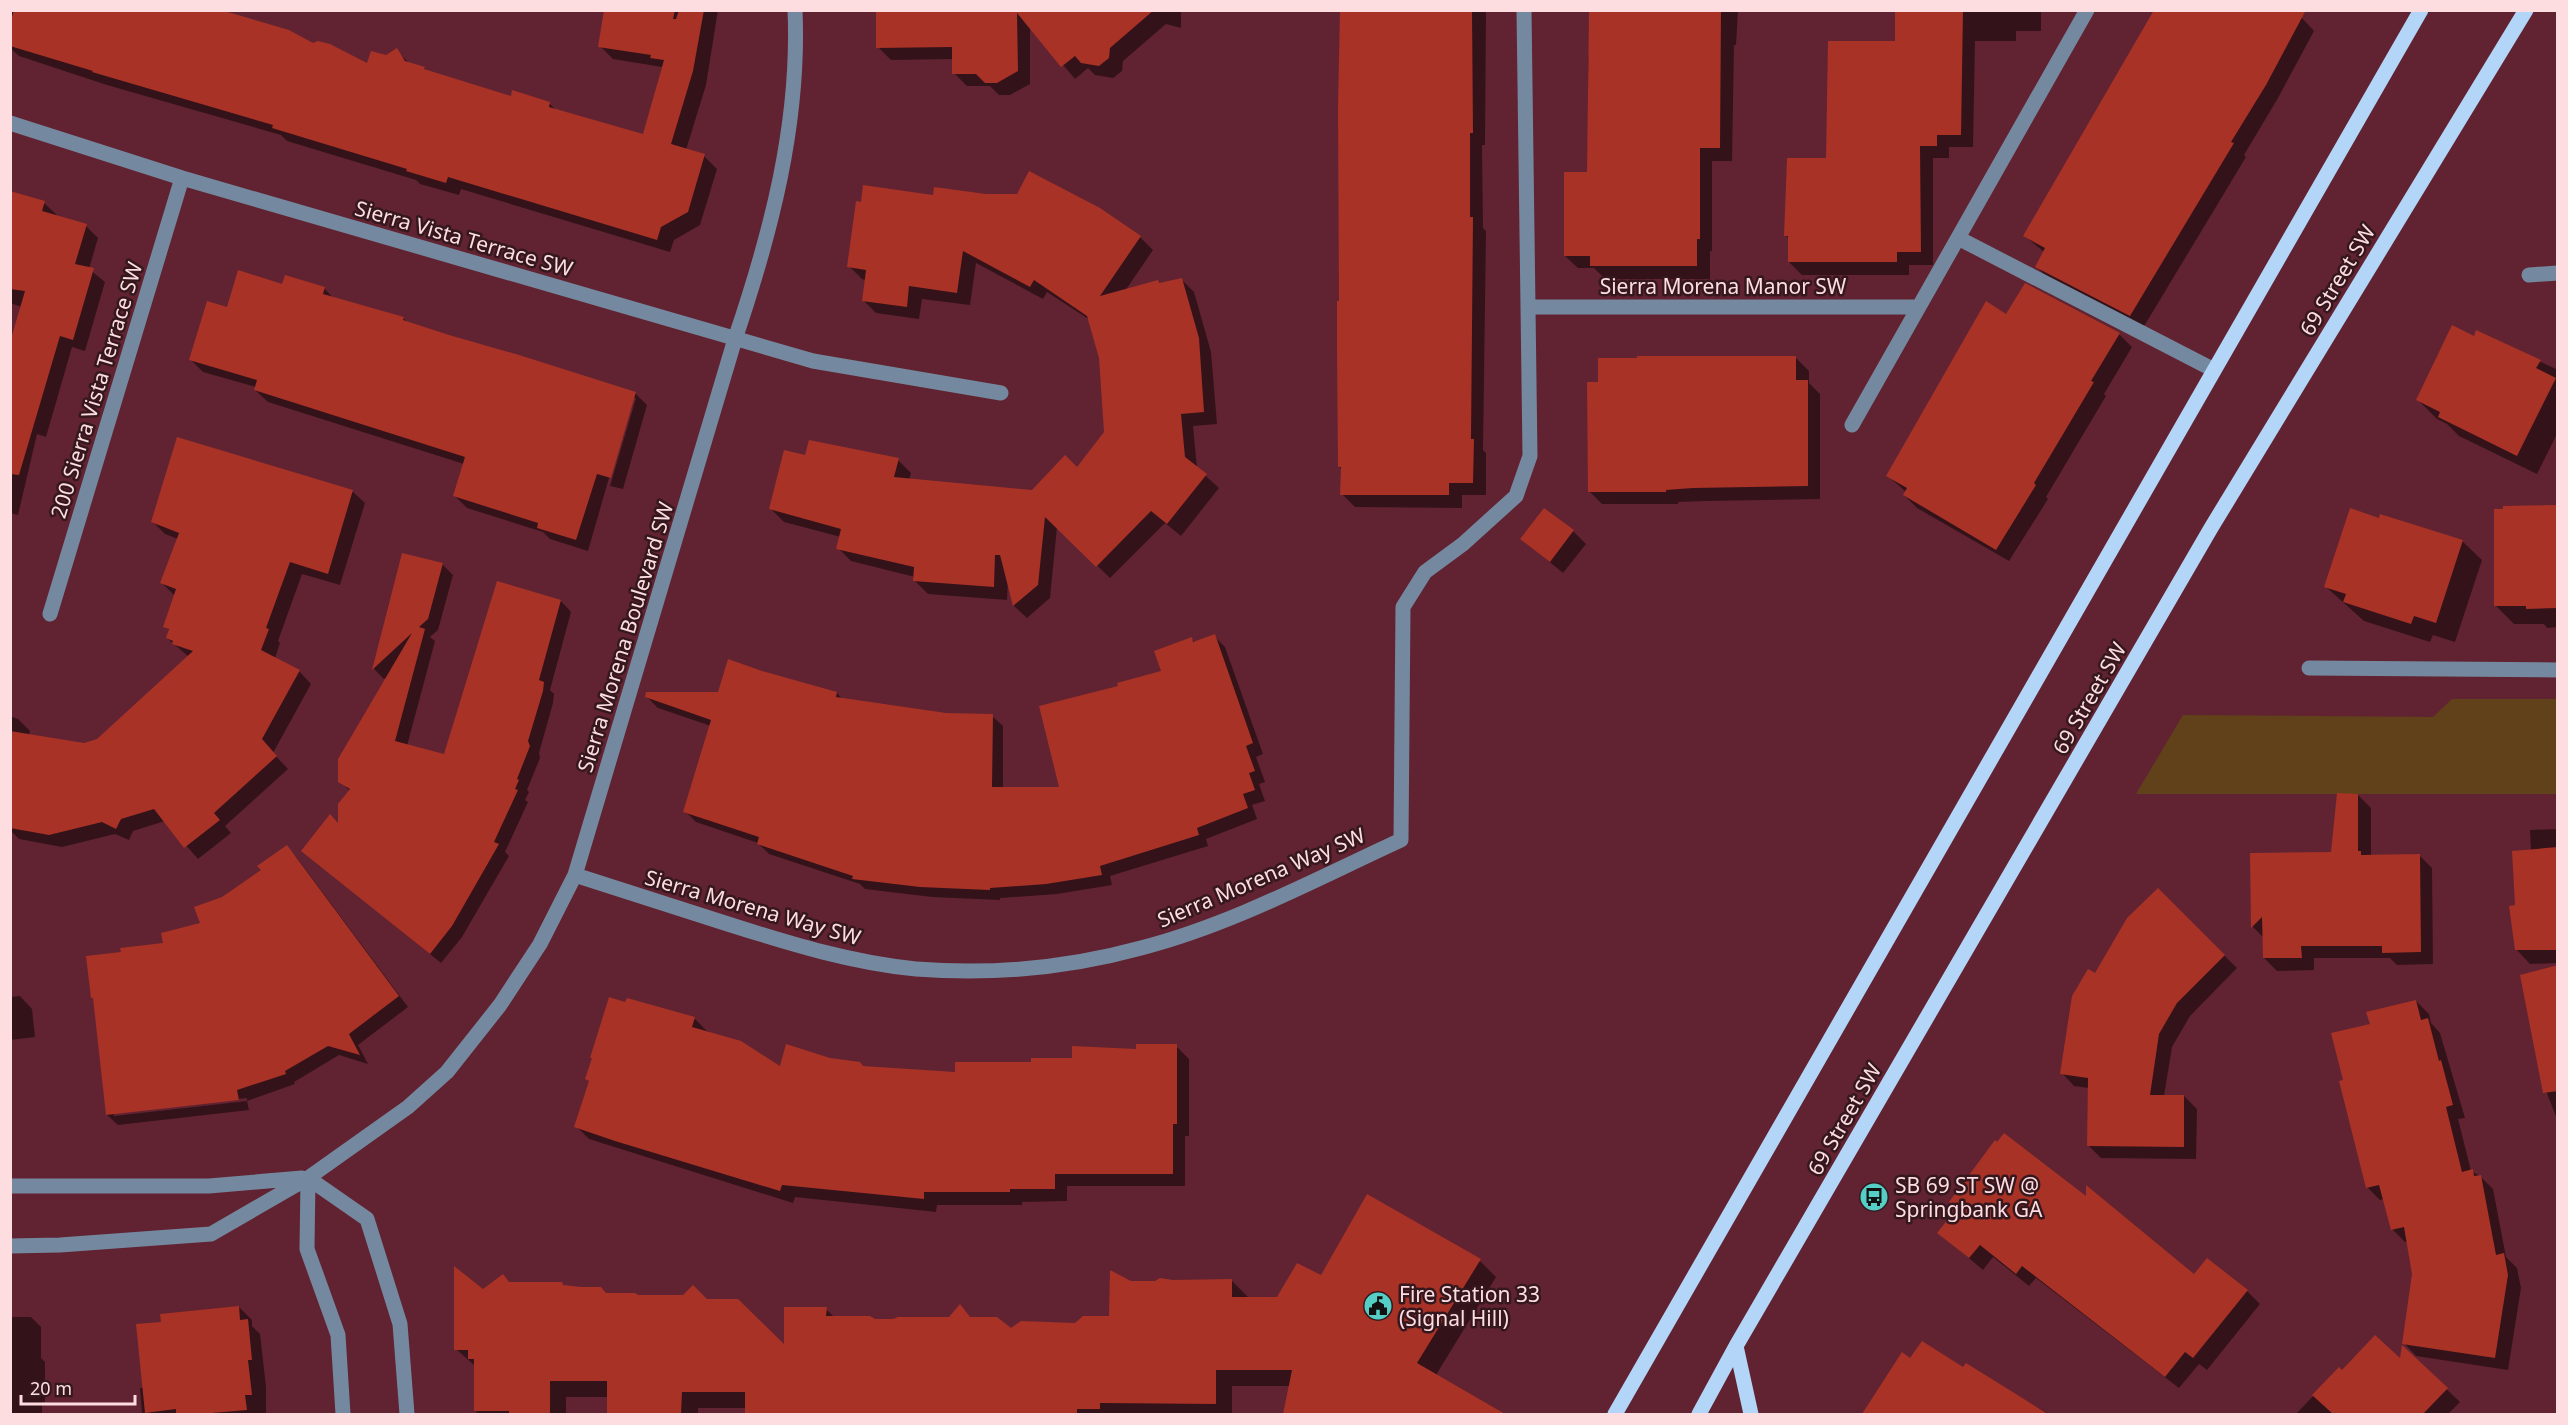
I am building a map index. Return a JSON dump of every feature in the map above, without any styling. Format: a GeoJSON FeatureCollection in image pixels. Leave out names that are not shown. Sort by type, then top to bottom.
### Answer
{"type":"FeatureCollection","features":[{"type":"Feature","properties":{"kind":"main road"},"geometry":{"type":"LineString","coordinates":[[1615,1414],[2421,10]]}},
{"type":"Feature","properties":{"kind":"main road","name":"69 Street SW"},"geometry":{"type":"LineString","coordinates":[[1699,1414],[1736,1346],[2211,528],[2526,10]]}},
{"type":"Feature","properties":{"kind":"main road"},"geometry":{"type":"LineString","coordinates":[[1736,1346],[1751,1414]]}},
{"type":"Feature","properties":{"kind":"street","name":"Sierra Morena Boulevard SW"},"geometry":{"type":"LineString","coordinates":[[10,1245],[60,1245],[211,1234],[308,1178],[408,1107],[447,1072],[500,1005],[528,961],[575,875],[735,339],[758,273],[786,147],[794,79],[795,10]]}},
{"type":"Feature","properties":{"kind":"street"},"geometry":{"type":"LineString","coordinates":[[1524,10],[1528,306]]}},
{"type":"Feature","properties":{"kind":"street"},"geometry":{"type":"LineString","coordinates":[[1852,425],[2087,10]]}},
{"type":"Feature","properties":{"kind":"street","name":"Sierra Vista Terrace SW"},"geometry":{"type":"LineString","coordinates":[[10,123],[182,178],[813,361],[1001,393]]}},
{"type":"Feature","properties":{"kind":"street","name":"200 Sierra Vista Terrace SW"},"geometry":{"type":"LineString","coordinates":[[50,614],[182,178]]}},
{"type":"Feature","properties":{"kind":"street"},"geometry":{"type":"LineString","coordinates":[[1958,238],[2214,370]]}},
{"type":"Feature","properties":{"kind":"street"},"geometry":{"type":"LineString","coordinates":[[2529,275],[2558,273]]}},
{"type":"Feature","properties":{"kind":"street","name":"Sierra Morena Manor SW"},"geometry":{"type":"LineString","coordinates":[[1528,306],[1918,307]]}},
{"type":"Feature","properties":{"kind":"street","name":"Sierra Morena Way SW"},"geometry":{"type":"LineString","coordinates":[[575,875],[799,946],[856,960],[915,969],[973,971],[1042,967],[1087,961],[1142,948],[1237,914],[1401,840],[1403,607],[1425,572],[1463,544],[1516,496],[1530,456],[1528,306]]}},
{"type":"Feature","properties":{"kind":"street"},"geometry":{"type":"LineString","coordinates":[[2309,668],[2558,670]]}},
{"type":"Feature","properties":{"kind":"street"},"geometry":{"type":"LineString","coordinates":[[308,1178],[307,1249],[338,1335],[343,1414]]}},
{"type":"Feature","properties":{"kind":"street"},"geometry":{"type":"LineString","coordinates":[[10,1186],[209,1186],[308,1178],[367,1219],[400,1324],[407,1414]]}},
{"type":"Feature","properties":{"kind":"shaded area"},"geometry":{"type":"Polygon","coordinates":[[[2452,699],[2557,699],[2557,794],[2136,794],[2183,715],[2433,717],[2452,699]]]}},
{"type":"Feature","properties":{"kind":"building"},"geometry":{"type":"Polygon","coordinates":[[[14,10],[221,10],[289,30],[313,43],[318,41],[330,44],[367,63],[371,51],[386,55],[397,48],[405,61],[425,67],[424,69],[511,96],[512,90],[550,102],[549,107],[643,134],[664,60],[650,58],[651,55],[598,47],[604,10],[675,10],[673,19],[676,19],[679,10],[704,10],[693,71],[671,144],[705,154],[688,212],[661,227],[657,240],[448,177],[446,183],[272,128],[273,125],[10,46],[10,23],[14,10]]]}},
{"type":"Feature","properties":{"kind":"building"},"geometry":{"type":"Polygon","coordinates":[[[876,10],[1154,10],[1110,48],[1109,58],[1099,66],[1081,63],[1075,56],[1061,67],[1017,13],[1018,71],[997,83],[985,83],[976,74],[952,74],[952,47],[876,48],[876,10]]]}},
{"type":"Feature","properties":{"kind":"building"},"geometry":{"type":"Polygon","coordinates":[[[1340,10],[1472,10],[1473,133],[1470,133],[1470,217],[1473,217],[1471,439],[1474,439],[1473,483],[1449,483],[1449,495],[1340,495],[1337,301],[1339,301],[1340,10]]]}},
{"type":"Feature","properties":{"kind":"building"},"geometry":{"type":"Polygon","coordinates":[[[1589,10],[1721,10],[1720,148],[1700,148],[1700,239],[1697,239],[1697,266],[1590,266],[1590,256],[1564,256],[1564,172],[1587,172],[1589,10]]]}},
{"type":"Feature","properties":{"kind":"building"},"geometry":{"type":"Polygon","coordinates":[[[1895,10],[1963,10],[1961,135],[1937,135],[1937,146],[1920,146],[1921,252],[1897,252],[1897,262],[1788,262],[1788,236],[1784,236],[1787,158],[1826,158],[1828,41],[1895,41],[1895,10]]]}},
{"type":"Feature","properties":{"kind":"building"},"geometry":{"type":"Polygon","coordinates":[[[2154,10],[2306,10],[2266,85],[2231,142],[2234,143],[2130,316],[2035,267],[2045,248],[2023,236],[2154,10]]]}},
{"type":"Feature","properties":{"kind":"building"},"geometry":{"type":"Polygon","coordinates":[[[1029,171],[1100,208],[1141,236],[1100,296],[1158,280],[1159,283],[1182,278],[1199,338],[1204,412],[1181,414],[1185,457],[1207,474],[1167,524],[1151,511],[1096,567],[1045,517],[1038,585],[1013,606],[1000,555],[995,555],[994,587],[913,581],[914,567],[836,549],[841,529],[769,509],[784,450],[805,455],[809,440],[899,458],[894,477],[1032,490],[1065,455],[1077,467],[1104,432],[1099,358],[1087,316],[1034,280],[1030,287],[963,251],[957,293],[909,286],[907,307],[862,301],[866,270],[847,267],[856,201],[861,202],[863,185],[933,195],[934,187],[986,194],[1017,194],[1029,171]]]}},
{"type":"Feature","properties":{"kind":"building"},"geometry":{"type":"Polygon","coordinates":[[[10,191],[45,201],[42,211],[87,224],[75,264],[94,268],[73,340],[60,336],[19,475],[10,474],[10,342],[25,291],[10,289],[10,191]]]}},
{"type":"Feature","properties":{"kind":"building"},"geometry":{"type":"Polygon","coordinates":[[[238,270],[282,284],[285,275],[325,287],[323,294],[404,317],[403,320],[449,335],[636,392],[611,478],[597,474],[576,540],[537,528],[538,523],[453,496],[465,457],[254,390],[257,380],[189,360],[207,301],[227,307],[238,270]]]}},
{"type":"Feature","properties":{"kind":"building"},"geometry":{"type":"Polygon","coordinates":[[[2025,283],[2120,333],[2091,381],[2094,382],[2034,483],[2036,485],[1996,550],[1903,495],[1907,488],[1886,476],[1986,301],[2006,314],[2025,283]]]}},
{"type":"Feature","properties":{"kind":"building"},"geometry":{"type":"Polygon","coordinates":[[[2452,325],[2474,336],[2476,330],[2541,360],[2536,368],[2556,378],[2517,456],[2438,417],[2440,412],[2416,400],[2452,325]]]}},
{"type":"Feature","properties":{"kind":"building"},"geometry":{"type":"Polygon","coordinates":[[[1637,356],[1796,356],[1796,380],[1808,380],[1808,486],[1693,488],[1666,490],[1666,492],[1588,492],[1587,382],[1598,382],[1598,358],[1637,358],[1637,356]]]}},
{"type":"Feature","properties":{"kind":"building"},"geometry":{"type":"Polygon","coordinates":[[[177,437],[353,490],[328,574],[290,562],[266,628],[269,629],[261,650],[300,670],[262,739],[277,756],[214,813],[220,820],[184,848],[154,809],[121,819],[116,829],[102,822],[49,835],[10,828],[10,731],[84,743],[97,739],[193,651],[172,644],[173,641],[166,638],[169,629],[163,627],[176,589],[160,583],[179,533],[151,522],[177,437]]]}},
{"type":"Feature","properties":{"kind":"building"},"geometry":{"type":"Polygon","coordinates":[[[2557,505],[2558,608],[2526,609],[2526,606],[2494,606],[2494,509],[2503,509],[2503,506],[2557,505]]]}},
{"type":"Feature","properties":{"kind":"building"},"geometry":{"type":"Polygon","coordinates":[[[1544,508],[1574,530],[1550,562],[1520,539],[1544,508]]]}},
{"type":"Feature","properties":{"kind":"building"},"geometry":{"type":"Polygon","coordinates":[[[2350,508],[2379,518],[2380,514],[2463,540],[2436,623],[2414,616],[2411,624],[2343,602],[2346,594],[2324,587],[2350,508]]]}},
{"type":"Feature","properties":{"kind":"building"},"geometry":{"type":"Polygon","coordinates":[[[402,553],[443,563],[428,619],[419,627],[425,629],[395,741],[444,754],[497,581],[561,600],[539,680],[544,682],[543,691],[528,741],[530,746],[517,779],[519,780],[515,789],[518,790],[494,842],[499,844],[452,926],[430,954],[301,851],[330,814],[338,823],[338,804],[350,789],[338,782],[338,759],[412,633],[372,670],[402,553]]]}},
{"type":"Feature","properties":{"kind":"building"},"geometry":{"type":"Polygon","coordinates":[[[1215,634],[1253,743],[1246,746],[1255,771],[1249,773],[1255,790],[1243,794],[1248,808],[1197,828],[1199,835],[1100,866],[1102,875],[1046,884],[990,888],[990,890],[920,887],[852,879],[853,876],[757,844],[759,837],[683,812],[711,720],[645,697],[646,692],[718,692],[728,659],[837,692],[836,697],[946,713],[993,714],[992,787],[1059,787],[1039,706],[1118,686],[1117,683],[1161,671],[1154,651],[1192,637],[1193,642],[1215,634]]]}},
{"type":"Feature","properties":{"kind":"building"},"geometry":{"type":"Polygon","coordinates":[[[2337,793],[2358,794],[2358,851],[2361,851],[2361,855],[2420,854],[2421,952],[2382,953],[2382,946],[2301,946],[2302,958],[2263,958],[2262,917],[2251,928],[2250,853],[2331,852],[2337,793]]]}},
{"type":"Feature","properties":{"kind":"building"},"geometry":{"type":"Polygon","coordinates":[[[287,845],[399,996],[349,1034],[360,1055],[328,1046],[285,1071],[286,1074],[237,1090],[239,1100],[106,1115],[86,956],[121,952],[120,948],[163,943],[161,933],[200,923],[194,907],[222,897],[261,870],[257,866],[287,845]]]}},
{"type":"Feature","properties":{"kind":"building"},"geometry":{"type":"Polygon","coordinates":[[[2558,847],[2558,950],[2515,950],[2509,906],[2515,905],[2512,851],[2558,847]]]}},
{"type":"Feature","properties":{"kind":"building"},"geometry":{"type":"Polygon","coordinates":[[[2158,888],[2225,955],[2177,1003],[2159,1034],[2150,1095],[2184,1095],[2184,1147],[2087,1146],[2088,1078],[2060,1074],[2072,996],[2088,969],[2095,973],[2127,918],[2158,888]]]}},
{"type":"Feature","properties":{"kind":"building"},"geometry":{"type":"Polygon","coordinates":[[[2558,965],[2558,1091],[2543,1093],[2520,975],[2558,965]]]}},
{"type":"Feature","properties":{"kind":"building"},"geometry":{"type":"Polygon","coordinates":[[[609,997],[625,1002],[627,998],[695,1017],[692,1027],[741,1041],[780,1066],[786,1044],[830,1058],[860,1062],[863,1066],[955,1072],[955,1062],[1031,1062],[1031,1058],[1072,1058],[1072,1046],[1136,1049],[1136,1044],[1177,1044],[1177,1124],[1173,1124],[1173,1174],[1055,1174],[1055,1189],[1010,1189],[1010,1192],[924,1192],[924,1199],[782,1185],[780,1191],[615,1141],[574,1127],[589,1081],[585,1079],[592,1058],[590,1058],[609,997]]]}},
{"type":"Feature","properties":{"kind":"building"},"geometry":{"type":"Polygon","coordinates":[[[2416,1000],[2421,1020],[2428,1018],[2439,1061],[2441,1060],[2453,1105],[2446,1107],[2462,1172],[2473,1169],[2474,1176],[2481,1175],[2496,1255],[2504,1253],[2508,1275],[2495,1358],[2402,1344],[2412,1274],[2404,1227],[2391,1230],[2379,1185],[2366,1188],[2339,1081],[2343,1080],[2331,1033],[2370,1024],[2366,1012],[2416,1000]]]}},
{"type":"Feature","properties":{"kind":"building"},"geometry":{"type":"Polygon","coordinates":[[[2004,1133],[2086,1196],[2086,1185],[2194,1274],[2207,1258],[2248,1290],[2193,1358],[2185,1352],[2165,1377],[2022,1266],[2016,1274],[1980,1245],[1969,1258],[1937,1233],[1957,1208],[1949,1202],[1995,1140],[1997,1142],[2004,1133]]]}},
{"type":"Feature","properties":{"kind":"building"},"geometry":{"type":"Polygon","coordinates":[[[1367,1194],[1481,1259],[1417,1363],[1505,1414],[1283,1414],[1292,1370],[1216,1370],[1216,1404],[1100,1403],[1100,1409],[1077,1409],[1077,1414],[745,1414],[745,1392],[682,1392],[681,1414],[607,1414],[607,1381],[550,1381],[550,1414],[509,1414],[509,1411],[474,1411],[474,1359],[468,1359],[468,1350],[454,1350],[454,1266],[483,1289],[503,1274],[509,1282],[562,1282],[563,1285],[601,1287],[606,1293],[635,1293],[638,1295],[683,1295],[693,1285],[707,1299],[738,1299],[784,1344],[784,1307],[827,1307],[826,1316],[870,1316],[875,1319],[893,1319],[898,1317],[949,1317],[960,1304],[970,1317],[997,1317],[1011,1328],[1021,1321],[1075,1323],[1083,1316],[1109,1316],[1110,1270],[1131,1281],[1155,1281],[1160,1278],[1173,1280],[1232,1279],[1232,1297],[1277,1297],[1297,1263],[1321,1275],[1367,1194]]]}},
{"type":"Feature","properties":{"kind":"building"},"geometry":{"type":"Polygon","coordinates":[[[239,1306],[240,1320],[248,1319],[252,1360],[248,1360],[252,1395],[245,1395],[247,1410],[176,1414],[176,1409],[145,1413],[136,1324],[161,1322],[160,1314],[239,1306]]]}},
{"type":"Feature","properties":{"kind":"building"},"geometry":{"type":"Polygon","coordinates":[[[2375,1335],[2400,1358],[2402,1345],[2448,1388],[2423,1414],[2333,1414],[2312,1395],[2339,1367],[2342,1370],[2375,1335]]]}},
{"type":"Feature","properties":{"kind":"building"},"geometry":{"type":"Polygon","coordinates":[[[1922,1341],[1963,1367],[1966,1363],[2048,1414],[1862,1414],[1902,1352],[1910,1358],[1922,1341]]]}},
{"type":"Feature","properties":{"kind":"place","name":"SB 69 ST SW @ Springbank GA"},"geometry":{"type":"Point","coordinates":[1874,1197]}},
{"type":"Feature","properties":{"kind":"place","name":"Fire Station 33 (Signal Hill)"},"geometry":{"type":"Point","coordinates":[1378,1306]}}]}
